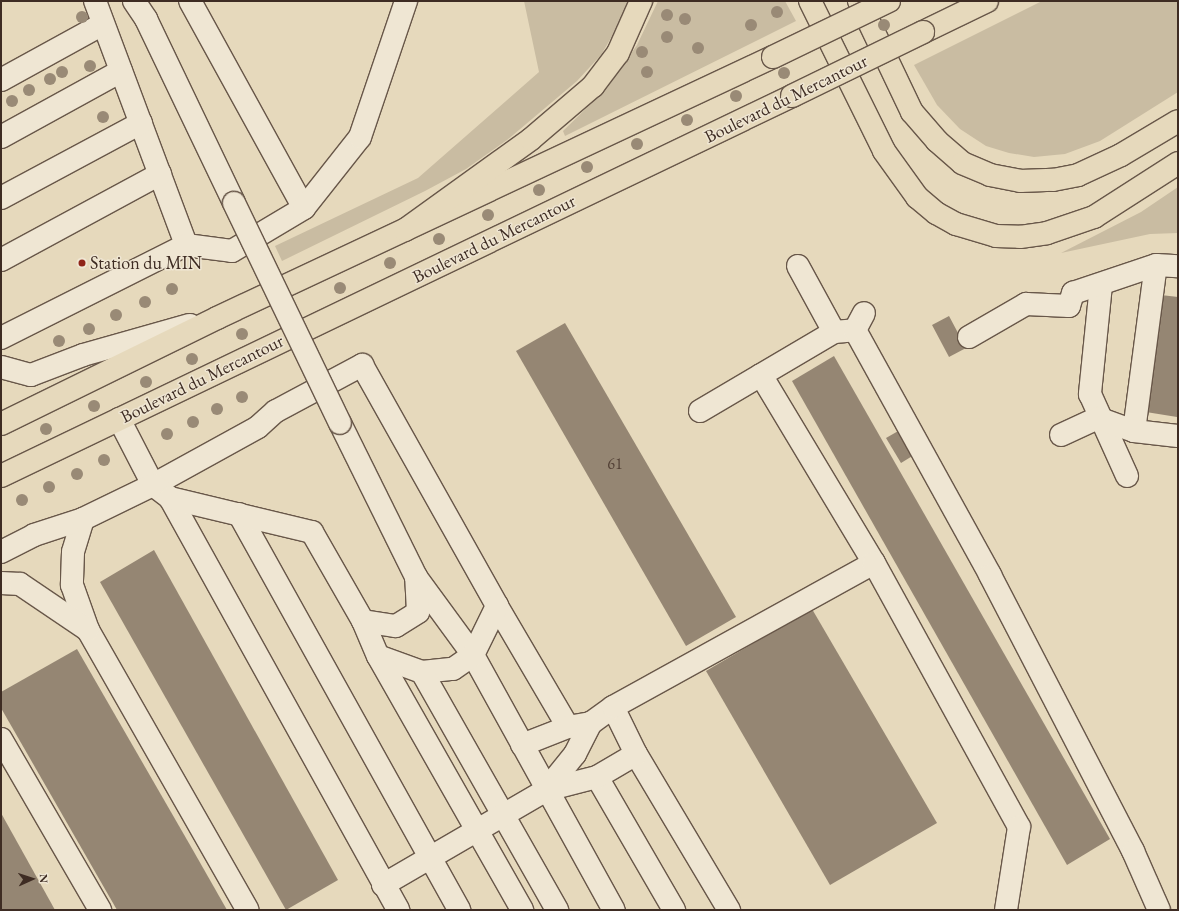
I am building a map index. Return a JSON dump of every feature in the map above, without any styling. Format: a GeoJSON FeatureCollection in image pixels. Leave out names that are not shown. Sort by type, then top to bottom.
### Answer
{"type":"FeatureCollection","features":[{"type":"Feature","properties":{"kind":"main road"},"geometry":{"type":"LineString","coordinates":[[405,230],[531,139],[593,86],[618,53],[641,1]]}},
{"type":"Feature","properties":{"kind":"main road"},"geometry":{"type":"LineString","coordinates":[[810,1],[891,162],[917,197],[936,213],[956,224],[996,236],[1047,234],[1094,217],[1178,163]]}},
{"type":"Feature","properties":{"kind":"main road"},"geometry":{"type":"LineString","coordinates":[[859,1],[912,112],[937,142],[962,163],[990,175],[1020,181],[1053,180],[1078,175],[1121,155],[1178,121]]}},
{"type":"Feature","properties":{"kind":"main road"},"geometry":{"type":"LineString","coordinates":[[1,424],[217,318],[889,1]]}},
{"type":"Feature","properties":{"kind":"main road","name":"Boulevard du Mercantour"},"geometry":{"type":"LineString","coordinates":[[1,476],[987,1]]}},
{"type":"Feature","properties":{"kind":"lane"},"geometry":{"type":"LineString","coordinates":[[95,1],[186,245]]}},
{"type":"Feature","properties":{"kind":"lane"},"geometry":{"type":"LineString","coordinates":[[134,1],[144,10],[234,203],[416,577],[473,655],[546,790],[614,910]]}},
{"type":"Feature","properties":{"kind":"lane"},"geometry":{"type":"LineString","coordinates":[[190,1],[304,208]]}},
{"type":"Feature","properties":{"kind":"lane"},"geometry":{"type":"LineString","coordinates":[[1,338],[186,245],[232,251],[304,208],[360,137],[406,1]]}},
{"type":"Feature","properties":{"kind":"lane"},"geometry":{"type":"LineString","coordinates":[[1,80],[103,24]]}},
{"type":"Feature","properties":{"kind":"lane"},"geometry":{"type":"LineString","coordinates":[[1,137],[121,71]]}},
{"type":"Feature","properties":{"kind":"lane"},"geometry":{"type":"LineString","coordinates":[[1,198],[140,123]]}},
{"type":"Feature","properties":{"kind":"lane"},"geometry":{"type":"LineString","coordinates":[[1,260],[160,174]]}},
{"type":"Feature","properties":{"kind":"lane"},"geometry":{"type":"LineString","coordinates":[[969,337],[1026,304],[1069,306],[1073,293],[1101,285],[1156,265],[1178,266]]}},
{"type":"Feature","properties":{"kind":"lane"},"geometry":{"type":"LineString","coordinates":[[1134,432],[1156,265]]}},
{"type":"Feature","properties":{"kind":"lane"},"geometry":{"type":"LineString","coordinates":[[798,266],[851,325],[990,575],[1133,851],[1159,910]]}},
{"type":"Feature","properties":{"kind":"lane"},"geometry":{"type":"LineString","coordinates":[[1101,285],[1090,394],[1098,418],[1127,476]]}},
{"type":"Feature","properties":{"kind":"lane"},"geometry":{"type":"LineString","coordinates":[[1,367],[31,375],[82,355],[217,318]]}},
{"type":"Feature","properties":{"kind":"lane"},"geometry":{"type":"LineString","coordinates":[[700,411],[851,325]]}},
{"type":"Feature","properties":{"kind":"lane"},"geometry":{"type":"LineString","coordinates":[[1,552],[34,535],[84,520],[152,486],[258,427],[276,411],[362,365],[496,606],[568,727]]}},
{"type":"Feature","properties":{"kind":"lane"},"geometry":{"type":"LineString","coordinates":[[761,375],[874,563],[1019,827],[1006,910]]}},
{"type":"Feature","properties":{"kind":"lane"},"geometry":{"type":"LineString","coordinates":[[1061,435],[1098,418],[1134,432],[1178,436]]}},
{"type":"Feature","properties":{"kind":"lane"},"geometry":{"type":"LineString","coordinates":[[119,419],[152,486],[170,498],[312,532],[363,621],[378,656],[522,910]]}},
{"type":"Feature","properties":{"kind":"lane"},"geometry":{"type":"LineString","coordinates":[[170,498],[398,910]]}},
{"type":"Feature","properties":{"kind":"lane"},"geometry":{"type":"LineString","coordinates":[[239,514],[459,910]]}},
{"type":"Feature","properties":{"kind":"lane"},"geometry":{"type":"LineString","coordinates":[[84,520],[73,552],[72,585],[88,630],[248,910]]}},
{"type":"Feature","properties":{"kind":"lane"},"geometry":{"type":"LineString","coordinates":[[522,745],[568,727],[590,723],[613,707],[874,563]]}},
{"type":"Feature","properties":{"kind":"lane"},"geometry":{"type":"LineString","coordinates":[[363,621],[396,626],[418,612],[416,577]]}},
{"type":"Feature","properties":{"kind":"lane"},"geometry":{"type":"LineString","coordinates":[[1,584],[20,584],[88,630]]}},
{"type":"Feature","properties":{"kind":"lane"},"geometry":{"type":"LineString","coordinates":[[378,656],[422,672],[453,669],[473,655],[496,606]]}},
{"type":"Feature","properties":{"kind":"lane"},"geometry":{"type":"LineString","coordinates":[[422,672],[501,816],[557,910]]}},
{"type":"Feature","properties":{"kind":"lane"},"geometry":{"type":"LineString","coordinates":[[613,707],[636,754],[729,910]]}},
{"type":"Feature","properties":{"kind":"lane"},"geometry":{"type":"LineString","coordinates":[[546,790],[575,754],[590,723]]}},
{"type":"Feature","properties":{"kind":"lane"},"geometry":{"type":"LineString","coordinates":[[1,739],[100,910]]}},
{"type":"Feature","properties":{"kind":"lane"},"geometry":{"type":"LineString","coordinates":[[384,885],[546,790],[597,777],[636,754]]}},
{"type":"Feature","properties":{"kind":"lane"},"geometry":{"type":"LineString","coordinates":[[597,777],[674,910]]}},
{"type":"Feature","properties":{"kind":"shaded area"},"geometry":{"type":"Polygon","coordinates":[[[524,1],[628,1],[622,19],[601,55],[577,81],[507,140],[466,169],[425,191],[282,261],[275,246],[418,178],[539,72],[524,1]]]}},
{"type":"Feature","properties":{"kind":"shaded area"},"geometry":{"type":"Polygon","coordinates":[[[658,1],[785,1],[796,21],[565,136],[563,131],[607,88],[637,45],[658,1]]]}},
{"type":"Feature","properties":{"kind":"shaded area"},"geometry":{"type":"Polygon","coordinates":[[[1042,1],[1178,1],[1178,92],[1100,141],[1065,154],[1034,157],[1009,153],[986,146],[960,129],[937,105],[914,65],[1042,1]]]}},
{"type":"Feature","properties":{"kind":"shaded area"},"geometry":{"type":"Polygon","coordinates":[[[1178,187],[1178,233],[1150,234],[1061,253],[1141,212],[1178,187]]]}},
{"type":"Feature","properties":{"kind":"building"},"geometry":{"type":"Polygon","coordinates":[[[1161,295],[1178,297],[1177,417],[1146,412],[1161,295]]]}},
{"type":"Feature","properties":{"kind":"building"},"geometry":{"type":"Polygon","coordinates":[[[949,316],[966,348],[949,357],[932,325],[949,316]]]}},
{"type":"Feature","properties":{"kind":"building"},"geometry":{"type":"Polygon","coordinates":[[[565,323],[736,617],[686,646],[516,351],[565,323]]]}},
{"type":"Feature","properties":{"kind":"building"},"geometry":{"type":"Polygon","coordinates":[[[834,356],[1110,839],[1067,865],[792,381],[834,356]]]}},
{"type":"Feature","properties":{"kind":"building"},"geometry":{"type":"Polygon","coordinates":[[[900,430],[914,455],[901,463],[886,438],[900,430]]]}},
{"type":"Feature","properties":{"kind":"building"},"geometry":{"type":"Polygon","coordinates":[[[154,550],[338,880],[286,910],[100,582],[154,550]]]}},
{"type":"Feature","properties":{"kind":"building"},"geometry":{"type":"Polygon","coordinates":[[[812,609],[937,823],[830,885],[706,671],[812,609]]]}},
{"type":"Feature","properties":{"kind":"building"},"geometry":{"type":"Polygon","coordinates":[[[77,649],[227,910],[117,910],[1,708],[1,692],[77,649]]]}},
{"type":"Feature","properties":{"kind":"building"},"geometry":{"type":"Polygon","coordinates":[[[1,813],[55,910],[1,910],[1,813]]]}},
{"type":"Feature","properties":{"kind":"place","name":"Station du MIN"},"geometry":{"type":"Point","coordinates":[82,263]}}]}
